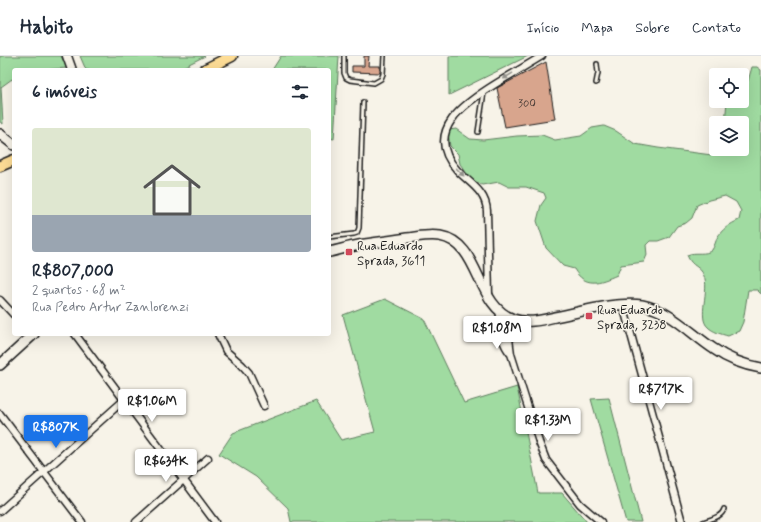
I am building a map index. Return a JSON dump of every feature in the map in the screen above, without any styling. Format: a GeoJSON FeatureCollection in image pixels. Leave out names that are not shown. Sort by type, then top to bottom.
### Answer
{"type":"FeatureCollection","features":[{"type":"Feature","properties":{"kind":"main road"},"geometry":{"type":"LineString","coordinates":[[208,68],[232,56]]}},
{"type":"Feature","properties":{"kind":"main road"},"geometry":{"type":"LineString","coordinates":[[0,134],[12,144]]}},
{"type":"Feature","properties":{"kind":"main road"},"geometry":{"type":"LineString","coordinates":[[0,166],[12,161]]}},
{"type":"Feature","properties":{"kind":"main road"},"geometry":{"type":"LineString","coordinates":[[331,252],[358,245],[428,236],[448,238],[455,242],[465,253],[489,298],[503,313],[520,321],[534,321],[623,305],[641,305],[659,310],[722,354],[740,362],[761,368]]}},
{"type":"Feature","properties":{"kind":"main road"},"geometry":{"type":"LineString","coordinates":[[331,246],[342,244],[358,245]]}},
{"type":"Feature","properties":{"kind":"main road"},"geometry":{"type":"LineString","coordinates":[[0,365],[30,336]]}},
{"type":"Feature","properties":{"kind":"street"},"geometry":{"type":"LineString","coordinates":[[67,56],[71,68]]}},
{"type":"Feature","properties":{"kind":"street"},"geometry":{"type":"LineString","coordinates":[[489,298],[486,200],[478,189],[452,163],[444,142],[447,130],[454,116],[465,105],[484,91],[542,56]]}},
{"type":"Feature","properties":{"kind":"street"},"geometry":{"type":"LineString","coordinates":[[0,300],[12,313]]}},
{"type":"Feature","properties":{"kind":"street"},"geometry":{"type":"LineString","coordinates":[[623,305],[682,522]]}},
{"type":"Feature","properties":{"kind":"street"},"geometry":{"type":"LineString","coordinates":[[503,313],[511,354],[546,460],[580,504],[601,522]]}},
{"type":"Feature","properties":{"kind":"street"},"geometry":{"type":"LineString","coordinates":[[76,336],[215,522]]}},
{"type":"Feature","properties":{"kind":"street"},"geometry":{"type":"LineString","coordinates":[[219,336],[226,351],[249,373],[264,406]]}},
{"type":"Feature","properties":{"kind":"street"},"geometry":{"type":"LineString","coordinates":[[0,511],[124,400]]}},
{"type":"Feature","properties":{"kind":"street"},"geometry":{"type":"LineString","coordinates":[[0,414],[82,522]]}},
{"type":"Feature","properties":{"kind":"street"},"geometry":{"type":"LineString","coordinates":[[136,522],[208,458]]}},
{"type":"Feature","properties":{"kind":"lane"},"geometry":{"type":"LineString","coordinates":[[344,56],[344,73],[346,78],[350,80],[374,83],[381,79],[383,74],[384,56]]}},
{"type":"Feature","properties":{"kind":"lane"},"geometry":{"type":"LineString","coordinates":[[596,83],[598,73],[597,64]]}},
{"type":"Feature","properties":{"kind":"lane"},"geometry":{"type":"LineString","coordinates":[[478,132],[484,91]]}},
{"type":"Feature","properties":{"kind":"lane"},"geometry":{"type":"LineString","coordinates":[[331,237],[354,234],[357,233],[359,228],[363,102]]}},
{"type":"Feature","properties":{"kind":"lane"},"geometry":{"type":"LineString","coordinates":[[703,522],[720,516],[724,509]]}},
{"type":"Feature","properties":{"kind":"green space"},"geometry":{"type":"Polygon","coordinates":[[[0,56],[61,56],[67,68],[12,68],[12,79],[1,87],[3,124],[0,122],[0,56]]]}},
{"type":"Feature","properties":{"kind":"green space"},"geometry":{"type":"Polygon","coordinates":[[[80,56],[205,56],[181,68],[85,68],[80,56]]]}},
{"type":"Feature","properties":{"kind":"green space"},"geometry":{"type":"Polygon","coordinates":[[[281,56],[339,56],[334,139],[331,138],[331,68],[273,68],[281,56]]]}},
{"type":"Feature","properties":{"kind":"green space"},"geometry":{"type":"Polygon","coordinates":[[[449,56],[528,56],[449,95],[449,56]]]}},
{"type":"Feature","properties":{"kind":"green space"},"geometry":{"type":"Polygon","coordinates":[[[752,67],[757,67],[761,70],[761,294],[757,290],[748,290],[743,322],[739,331],[728,336],[717,333],[705,323],[703,310],[706,288],[704,276],[702,272],[691,262],[687,255],[694,253],[706,253],[712,250],[721,232],[729,225],[739,220],[741,211],[736,202],[725,196],[697,205],[692,218],[686,223],[677,226],[669,237],[658,241],[650,241],[646,245],[647,255],[644,262],[621,265],[617,275],[598,282],[593,282],[583,279],[574,269],[563,266],[546,248],[537,221],[541,205],[546,198],[544,193],[526,187],[509,187],[499,182],[482,185],[471,179],[460,164],[458,154],[450,146],[449,130],[456,129],[470,139],[483,140],[542,135],[555,140],[581,136],[592,128],[604,126],[616,131],[635,144],[709,155],[709,156],[749,156],[749,116],[726,116],[726,108],[749,108],[749,78],[752,67]]]}},
{"type":"Feature","properties":{"kind":"green space"},"geometry":{"type":"Polygon","coordinates":[[[385,299],[424,319],[464,403],[517,387],[538,493],[562,493],[587,522],[291,522],[288,508],[256,477],[219,454],[233,433],[316,401],[341,440],[375,432],[343,315],[385,299]]]}},
{"type":"Feature","properties":{"kind":"green space"},"geometry":{"type":"Polygon","coordinates":[[[609,398],[641,522],[626,522],[591,399],[609,398]]]}},
{"type":"Feature","properties":{"kind":"building"},"geometry":{"type":"Polygon","coordinates":[[[364,56],[369,56],[368,66],[380,66],[380,73],[352,72],[352,66],[364,66],[364,56]]]}},
{"type":"Feature","properties":{"kind":"building"},"geometry":{"type":"Polygon","coordinates":[[[546,62],[555,119],[505,127],[497,88],[546,62]]]}},
{"type":"Feature","properties":{"kind":"place","name":"Rua Eduardo Sprada, 3611"},"geometry":{"type":"Point","coordinates":[349,252]}},
{"type":"Feature","properties":{"kind":"place","name":"Rua Eduardo Sprada, 3238"},"geometry":{"type":"Point","coordinates":[589,316]}}]}
